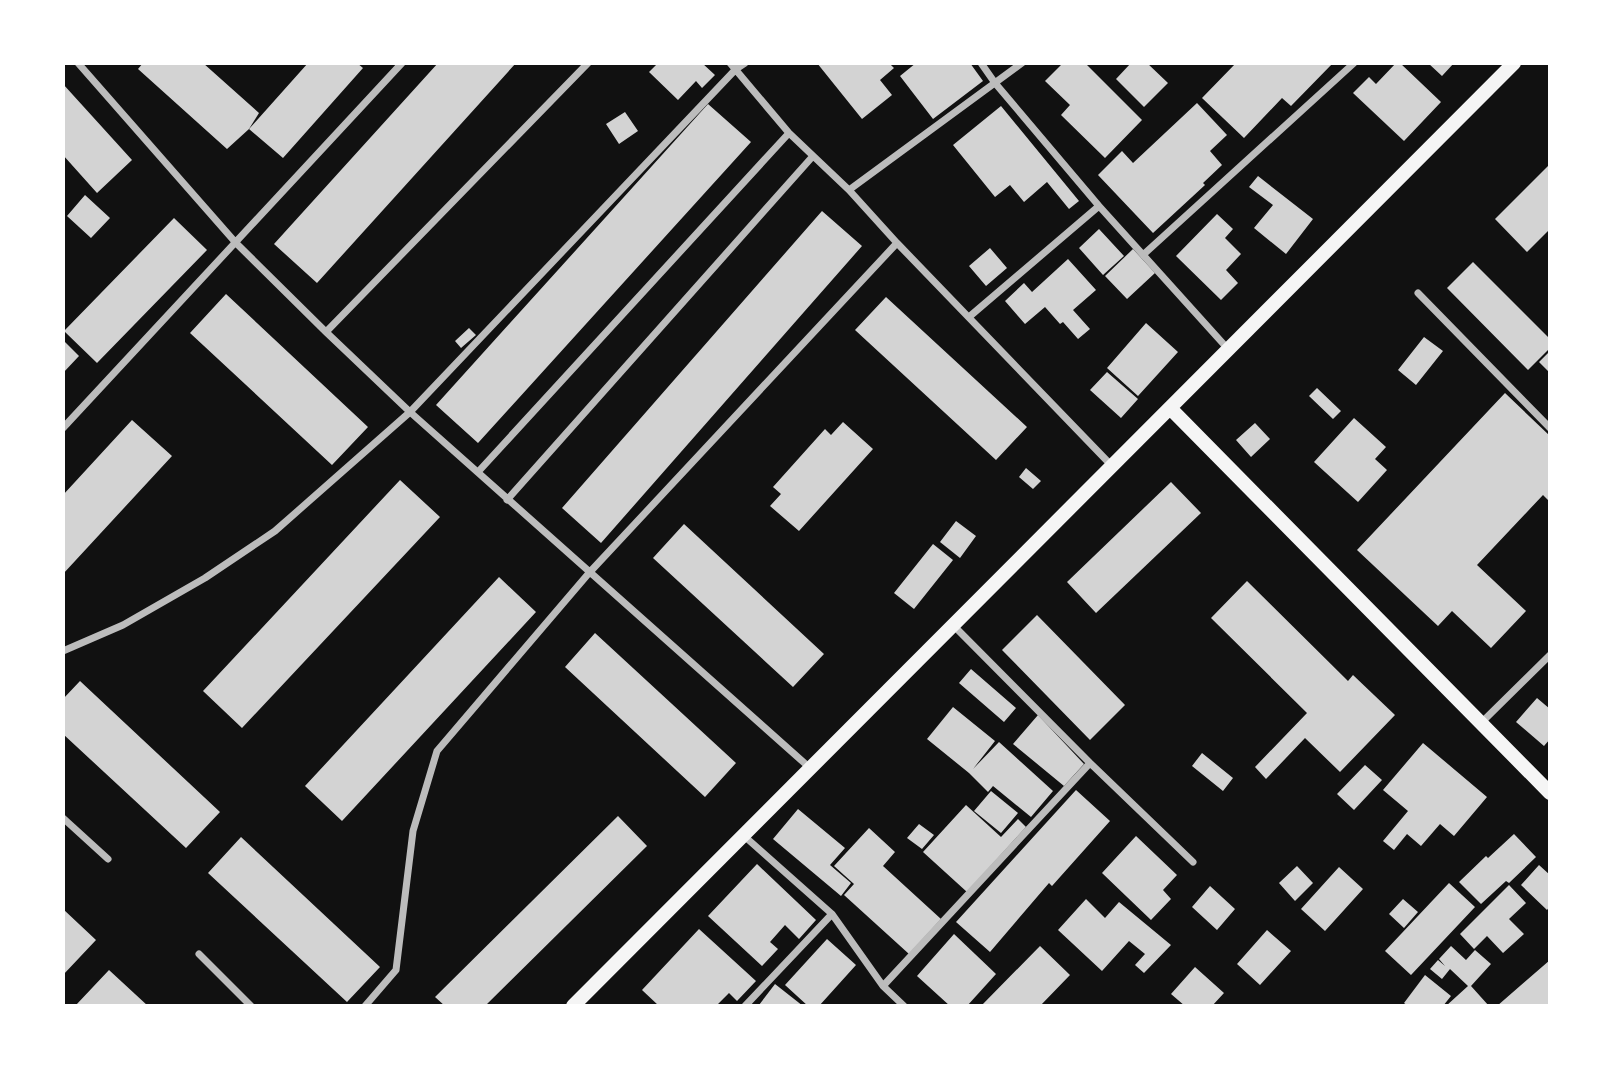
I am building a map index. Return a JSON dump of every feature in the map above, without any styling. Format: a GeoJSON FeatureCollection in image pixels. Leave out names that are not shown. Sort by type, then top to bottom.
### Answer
{"type":"FeatureCollection","features":[{"type":"Feature","properties":{"kind":"main road"},"geometry":{"type":"LineString","coordinates":[[573,1006],[1170,408],[1505,66]]}},
{"type":"Feature","properties":{"kind":"main road"},"geometry":{"type":"LineString","coordinates":[[1170,408],[1550,793]]}},
{"type":"Feature","properties":{"kind":"street"},"geometry":{"type":"LineString","coordinates":[[78,63],[236,243],[326,332],[507,500],[810,768]]}},
{"type":"Feature","properties":{"kind":"street"},"geometry":{"type":"LineString","coordinates":[[63,428],[402,63]]}},
{"type":"Feature","properties":{"kind":"street"},"geometry":{"type":"LineString","coordinates":[[326,332],[588,63]]}},
{"type":"Feature","properties":{"kind":"street"},"geometry":{"type":"LineString","coordinates":[[63,651],[122,625],[205,578],[275,531],[410,412],[733,66],[746,63]]}},
{"type":"Feature","properties":{"kind":"street"},"geometry":{"type":"LineString","coordinates":[[981,63],[1099,206],[1228,349]]}},
{"type":"Feature","properties":{"kind":"street"},"geometry":{"type":"LineString","coordinates":[[849,190],[1022,63]]}},
{"type":"Feature","properties":{"kind":"street"},"geometry":{"type":"LineString","coordinates":[[1144,254],[1354,63]]}},
{"type":"Feature","properties":{"kind":"street"},"geometry":{"type":"LineString","coordinates":[[733,66],[789,133],[849,190],[1112,466]]}},
{"type":"Feature","properties":{"kind":"street"},"geometry":{"type":"LineString","coordinates":[[478,472],[789,133]]}},
{"type":"Feature","properties":{"kind":"street"},"geometry":{"type":"LineString","coordinates":[[507,500],[813,156]]}},
{"type":"Feature","properties":{"kind":"street"},"geometry":{"type":"LineString","coordinates":[[969,317],[1099,206]]}},
{"type":"Feature","properties":{"kind":"street"},"geometry":{"type":"LineString","coordinates":[[365,1006],[396,970],[413,831],[437,751],[589,573],[897,243]]}},
{"type":"Feature","properties":{"kind":"street"},"geometry":{"type":"LineString","coordinates":[[1418,293],[1550,428]]}},
{"type":"Feature","properties":{"kind":"street"},"geometry":{"type":"LineString","coordinates":[[953,625],[1090,764],[1193,862]]}},
{"type":"Feature","properties":{"kind":"street"},"geometry":{"type":"LineString","coordinates":[[1481,723],[1550,655]]}},
{"type":"Feature","properties":{"kind":"street"},"geometry":{"type":"LineString","coordinates":[[883,986],[1090,764]]}},
{"type":"Feature","properties":{"kind":"street"},"geometry":{"type":"LineString","coordinates":[[63,818],[108,859]]}},
{"type":"Feature","properties":{"kind":"street"},"geometry":{"type":"LineString","coordinates":[[743,835],[832,914],[883,986],[904,1006]]}},
{"type":"Feature","properties":{"kind":"street"},"geometry":{"type":"LineString","coordinates":[[745,1006],[832,914]]}},
{"type":"Feature","properties":{"kind":"street"},"geometry":{"type":"LineString","coordinates":[[199,954],[251,1006]]}},
{"type":"Feature","properties":{"kind":"building"},"geometry":{"type":"Polygon","coordinates":[[[143,63],[203,63],[259,113],[249,129],[227,149],[138,69],[143,63]]]}},
{"type":"Feature","properties":{"kind":"building"},"geometry":{"type":"Polygon","coordinates":[[[308,63],[357,63],[363,68],[283,158],[249,129],[308,63]]]}},
{"type":"Feature","properties":{"kind":"building"},"geometry":{"type":"Polygon","coordinates":[[[438,63],[516,63],[317,283],[274,244],[438,63]]]}},
{"type":"Feature","properties":{"kind":"building"},"geometry":{"type":"Polygon","coordinates":[[[658,63],[702,63],[715,75],[702,88],[696,81],[678,100],[649,72],[658,63]]]}},
{"type":"Feature","properties":{"kind":"building"},"geometry":{"type":"Polygon","coordinates":[[[817,63],[889,63],[894,68],[880,80],[892,95],[862,119],[817,63]]]}},
{"type":"Feature","properties":{"kind":"building"},"geometry":{"type":"Polygon","coordinates":[[[916,63],[970,63],[983,81],[933,119],[900,76],[916,63]]]}},
{"type":"Feature","properties":{"kind":"building"},"geometry":{"type":"Polygon","coordinates":[[[1063,63],[1085,63],[1142,120],[1105,158],[1061,115],[1070,105],[1045,81],[1063,63]]]}},
{"type":"Feature","properties":{"kind":"building"},"geometry":{"type":"Polygon","coordinates":[[[1131,63],[1147,63],[1168,83],[1144,107],[1116,79],[1131,63]]]}},
{"type":"Feature","properties":{"kind":"building"},"geometry":{"type":"Polygon","coordinates":[[[1236,63],[1333,63],[1291,106],[1282,98],[1244,138],[1202,98],[1236,63]]]}},
{"type":"Feature","properties":{"kind":"building"},"geometry":{"type":"Polygon","coordinates":[[[1396,63],[1400,63],[1441,102],[1404,141],[1353,93],[1369,77],[1376,84],[1396,63]]]}},
{"type":"Feature","properties":{"kind":"building"},"geometry":{"type":"Polygon","coordinates":[[[1428,63],[1454,63],[1442,76],[1428,63]]]}},
{"type":"Feature","properties":{"kind":"building"},"geometry":{"type":"Polygon","coordinates":[[[63,84],[132,160],[97,193],[63,155],[63,84]]]}},
{"type":"Feature","properties":{"kind":"building"},"geometry":{"type":"Polygon","coordinates":[[[1197,103],[1227,135],[1210,151],[1222,165],[1203,183],[1205,185],[1153,233],[1098,175],[1122,151],[1133,163],[1197,103]]]}},
{"type":"Feature","properties":{"kind":"building"},"geometry":{"type":"Polygon","coordinates":[[[708,104],[751,142],[478,443],[436,405],[708,104]]]}},
{"type":"Feature","properties":{"kind":"building"},"geometry":{"type":"Polygon","coordinates":[[[1001,106],[1079,201],[1069,209],[1047,182],[1024,202],[1010,185],[995,197],[953,145],[1001,106]]]}},
{"type":"Feature","properties":{"kind":"building"},"geometry":{"type":"Polygon","coordinates":[[[625,112],[638,131],[619,144],[606,124],[625,112]]]}},
{"type":"Feature","properties":{"kind":"building"},"geometry":{"type":"Polygon","coordinates":[[[1550,164],[1550,229],[1527,252],[1495,219],[1550,164]]]}},
{"type":"Feature","properties":{"kind":"building"},"geometry":{"type":"Polygon","coordinates":[[[1258,176],[1313,219],[1286,254],[1254,228],[1273,205],[1249,187],[1258,176]]]}},
{"type":"Feature","properties":{"kind":"building"},"geometry":{"type":"Polygon","coordinates":[[[85,195],[110,218],[91,238],[67,216],[85,195]]]}},
{"type":"Feature","properties":{"kind":"building"},"geometry":{"type":"Polygon","coordinates":[[[822,211],[862,246],[601,543],[562,508],[822,211]]]}},
{"type":"Feature","properties":{"kind":"building"},"geometry":{"type":"Polygon","coordinates":[[[1217,214],[1233,229],[1225,238],[1241,254],[1226,270],[1238,283],[1221,300],[1176,256],[1217,214]]]}},
{"type":"Feature","properties":{"kind":"building"},"geometry":{"type":"Polygon","coordinates":[[[174,218],[207,250],[97,363],[64,331],[174,218]]]}},
{"type":"Feature","properties":{"kind":"building"},"geometry":{"type":"Polygon","coordinates":[[[1099,229],[1124,256],[1103,275],[1079,248],[1099,229]]]}},
{"type":"Feature","properties":{"kind":"building"},"geometry":{"type":"Polygon","coordinates":[[[990,248],[1007,268],[986,286],[969,266],[990,248]]]}},
{"type":"Feature","properties":{"kind":"building"},"geometry":{"type":"Polygon","coordinates":[[[1133,249],[1155,273],[1127,299],[1105,276],[1133,249]]]}},
{"type":"Feature","properties":{"kind":"building"},"geometry":{"type":"Polygon","coordinates":[[[1068,259],[1096,290],[1073,310],[1090,329],[1078,339],[1045,307],[1025,324],[1005,301],[1024,283],[1032,292],[1068,259]]]}},
{"type":"Feature","properties":{"kind":"building"},"geometry":{"type":"Polygon","coordinates":[[[1473,262],[1550,339],[1550,348],[1528,370],[1447,288],[1473,262]]]}},
{"type":"Feature","properties":{"kind":"building"},"geometry":{"type":"Polygon","coordinates":[[[226,294],[368,427],[332,465],[190,333],[226,294]]]}},
{"type":"Feature","properties":{"kind":"building"},"geometry":{"type":"Polygon","coordinates":[[[886,297],[1027,427],[996,460],[855,330],[886,297]]]}},
{"type":"Feature","properties":{"kind":"building"},"geometry":{"type":"Polygon","coordinates":[[[1146,323],[1178,352],[1138,396],[1107,368],[1146,323]]]}},
{"type":"Feature","properties":{"kind":"building"},"geometry":{"type":"Polygon","coordinates":[[[469,328],[476,335],[461,348],[455,341],[469,328]]]}},
{"type":"Feature","properties":{"kind":"building"},"geometry":{"type":"Polygon","coordinates":[[[1424,337],[1443,351],[1416,385],[1398,370],[1424,337]]]}},
{"type":"Feature","properties":{"kind":"building"},"geometry":{"type":"Polygon","coordinates":[[[63,340],[79,356],[63,373],[63,340]]]}},
{"type":"Feature","properties":{"kind":"building"},"geometry":{"type":"Polygon","coordinates":[[[1550,351],[1550,373],[1539,362],[1550,351]]]}},
{"type":"Feature","properties":{"kind":"building"},"geometry":{"type":"Polygon","coordinates":[[[1107,372],[1138,399],[1121,418],[1090,390],[1107,372]]]}},
{"type":"Feature","properties":{"kind":"building"},"geometry":{"type":"Polygon","coordinates":[[[1317,388],[1341,411],[1333,419],[1309,396],[1317,388]]]}},
{"type":"Feature","properties":{"kind":"building"},"geometry":{"type":"Polygon","coordinates":[[[1505,393],[1550,436],[1550,502],[1543,495],[1477,565],[1526,611],[1491,648],[1452,611],[1438,626],[1357,550],[1505,393]]]}},
{"type":"Feature","properties":{"kind":"building"},"geometry":{"type":"Polygon","coordinates":[[[1354,418],[1386,447],[1375,459],[1387,470],[1358,502],[1314,462],[1354,418]]]}},
{"type":"Feature","properties":{"kind":"building"},"geometry":{"type":"Polygon","coordinates":[[[132,420],[172,456],[63,574],[63,495],[132,420]]]}},
{"type":"Feature","properties":{"kind":"building"},"geometry":{"type":"Polygon","coordinates":[[[843,422],[873,449],[799,531],[770,506],[781,494],[773,487],[825,429],[831,435],[843,422]]]}},
{"type":"Feature","properties":{"kind":"building"},"geometry":{"type":"Polygon","coordinates":[[[1255,423],[1270,439],[1251,457],[1236,440],[1255,423]]]}},
{"type":"Feature","properties":{"kind":"building"},"geometry":{"type":"Polygon","coordinates":[[[1026,468],[1041,481],[1033,489],[1019,477],[1026,468]]]}},
{"type":"Feature","properties":{"kind":"building"},"geometry":{"type":"Polygon","coordinates":[[[400,480],[440,517],[242,728],[203,691],[400,480]]]}},
{"type":"Feature","properties":{"kind":"building"},"geometry":{"type":"Polygon","coordinates":[[[1171,482],[1201,513],[1096,613],[1067,582],[1171,482]]]}},
{"type":"Feature","properties":{"kind":"building"},"geometry":{"type":"Polygon","coordinates":[[[956,521],[976,536],[960,558],[940,542],[956,521]]]}},
{"type":"Feature","properties":{"kind":"building"},"geometry":{"type":"Polygon","coordinates":[[[684,524],[824,654],[793,687],[653,558],[684,524]]]}},
{"type":"Feature","properties":{"kind":"building"},"geometry":{"type":"Polygon","coordinates":[[[933,544],[953,560],[914,609],[894,593],[933,544]]]}},
{"type":"Feature","properties":{"kind":"building"},"geometry":{"type":"Polygon","coordinates":[[[499,577],[536,612],[342,821],[305,786],[499,577]]]}},
{"type":"Feature","properties":{"kind":"building"},"geometry":{"type":"Polygon","coordinates":[[[1247,581],[1348,681],[1353,675],[1395,715],[1340,772],[1305,738],[1266,779],[1255,767],[1307,713],[1211,618],[1247,581]]]}},
{"type":"Feature","properties":{"kind":"building"},"geometry":{"type":"Polygon","coordinates":[[[1037,615],[1125,705],[1090,740],[1002,650],[1037,615]]]}},
{"type":"Feature","properties":{"kind":"building"},"geometry":{"type":"Polygon","coordinates":[[[595,633],[736,763],[705,797],[565,667],[595,633]]]}},
{"type":"Feature","properties":{"kind":"building"},"geometry":{"type":"Polygon","coordinates":[[[971,669],[1016,708],[1004,722],[959,683],[971,669]]]}},
{"type":"Feature","properties":{"kind":"building"},"geometry":{"type":"Polygon","coordinates":[[[80,681],[220,812],[186,848],[63,734],[63,699],[80,681]]]}},
{"type":"Feature","properties":{"kind":"building"},"geometry":{"type":"Polygon","coordinates":[[[1537,698],[1550,709],[1550,739],[1544,746],[1516,722],[1537,698]]]}},
{"type":"Feature","properties":{"kind":"building"},"geometry":{"type":"Polygon","coordinates":[[[953,707],[995,741],[973,769],[999,742],[1053,791],[1031,817],[993,786],[988,792],[927,739],[953,707]]]}},
{"type":"Feature","properties":{"kind":"building"},"geometry":{"type":"Polygon","coordinates":[[[1038,715],[1084,764],[1064,786],[1013,744],[1038,715]]]}},
{"type":"Feature","properties":{"kind":"building"},"geometry":{"type":"Polygon","coordinates":[[[1423,743],[1487,797],[1454,836],[1440,824],[1421,846],[1407,834],[1394,850],[1383,841],[1408,811],[1383,790],[1423,743]]]}},
{"type":"Feature","properties":{"kind":"building"},"geometry":{"type":"Polygon","coordinates":[[[1202,753],[1233,778],[1223,791],[1192,766],[1202,753]]]}},
{"type":"Feature","properties":{"kind":"building"},"geometry":{"type":"Polygon","coordinates":[[[1365,765],[1382,780],[1354,810],[1337,794],[1365,765]]]}},
{"type":"Feature","properties":{"kind":"building"},"geometry":{"type":"Polygon","coordinates":[[[1076,790],[1110,821],[1052,886],[1049,883],[990,952],[956,922],[1076,790]]]}},
{"type":"Feature","properties":{"kind":"building"},"geometry":{"type":"Polygon","coordinates":[[[991,791],[1018,813],[1001,833],[974,811],[991,791]]]}},
{"type":"Feature","properties":{"kind":"building"},"geometry":{"type":"Polygon","coordinates":[[[966,805],[1001,837],[1018,819],[1026,827],[967,892],[923,852],[966,805]]]}},
{"type":"Feature","properties":{"kind":"building"},"geometry":{"type":"Polygon","coordinates":[[[798,809],[845,848],[830,865],[851,883],[841,896],[773,839],[798,809]]]}},
{"type":"Feature","properties":{"kind":"building"},"geometry":{"type":"Polygon","coordinates":[[[618,816],[647,846],[485,1006],[445,1006],[435,997],[618,816]]]}},
{"type":"Feature","properties":{"kind":"building"},"geometry":{"type":"Polygon","coordinates":[[[919,824],[934,835],[922,849],[907,838],[919,824]]]}},
{"type":"Feature","properties":{"kind":"building"},"geometry":{"type":"Polygon","coordinates":[[[869,828],[895,852],[883,866],[941,919],[909,954],[844,895],[854,884],[834,866],[869,828]]]}},
{"type":"Feature","properties":{"kind":"building"},"geometry":{"type":"Polygon","coordinates":[[[1514,834],[1536,857],[1509,883],[1506,881],[1481,904],[1459,882],[1514,834]]]}},
{"type":"Feature","properties":{"kind":"building"},"geometry":{"type":"Polygon","coordinates":[[[1136,836],[1177,875],[1163,890],[1171,899],[1151,920],[1102,873],[1136,836]]]}},
{"type":"Feature","properties":{"kind":"building"},"geometry":{"type":"Polygon","coordinates":[[[241,837],[380,967],[347,1002],[208,873],[241,837]]]}},
{"type":"Feature","properties":{"kind":"building"},"geometry":{"type":"Polygon","coordinates":[[[757,864],[816,920],[799,939],[785,925],[770,942],[778,949],[762,966],[708,916],[757,864]]]}},
{"type":"Feature","properties":{"kind":"building"},"geometry":{"type":"Polygon","coordinates":[[[1539,865],[1550,875],[1550,906],[1547,910],[1521,885],[1539,865]]]}},
{"type":"Feature","properties":{"kind":"building"},"geometry":{"type":"Polygon","coordinates":[[[1297,866],[1313,883],[1295,901],[1279,883],[1297,866]]]}},
{"type":"Feature","properties":{"kind":"building"},"geometry":{"type":"Polygon","coordinates":[[[1339,867],[1363,889],[1325,931],[1301,909],[1339,867]]]}},
{"type":"Feature","properties":{"kind":"building"},"geometry":{"type":"Polygon","coordinates":[[[1449,883],[1475,907],[1411,975],[1385,951],[1449,883]]]}},
{"type":"Feature","properties":{"kind":"building"},"geometry":{"type":"Polygon","coordinates":[[[1509,885],[1526,903],[1509,919],[1524,934],[1503,953],[1487,936],[1474,949],[1460,934],[1509,885]]]}},
{"type":"Feature","properties":{"kind":"building"},"geometry":{"type":"Polygon","coordinates":[[[1210,886],[1235,909],[1217,930],[1192,907],[1210,886]]]}},
{"type":"Feature","properties":{"kind":"building"},"geometry":{"type":"Polygon","coordinates":[[[1086,899],[1105,918],[1119,902],[1171,945],[1144,973],[1135,965],[1145,954],[1129,941],[1102,971],[1058,930],[1086,899]]]}},
{"type":"Feature","properties":{"kind":"building"},"geometry":{"type":"Polygon","coordinates":[[[1403,899],[1418,912],[1404,928],[1389,914],[1403,899]]]}},
{"type":"Feature","properties":{"kind":"building"},"geometry":{"type":"Polygon","coordinates":[[[63,909],[96,940],[63,975],[63,909]]]}},
{"type":"Feature","properties":{"kind":"building"},"geometry":{"type":"Polygon","coordinates":[[[699,929],[756,981],[737,1001],[729,993],[716,1006],[659,1006],[642,990],[699,929]]]}},
{"type":"Feature","properties":{"kind":"building"},"geometry":{"type":"Polygon","coordinates":[[[1267,930],[1291,951],[1260,985],[1237,964],[1267,930]]]}},
{"type":"Feature","properties":{"kind":"building"},"geometry":{"type":"Polygon","coordinates":[[[954,934],[996,974],[967,1006],[950,1006],[917,976],[954,934]]]}},
{"type":"Feature","properties":{"kind":"building"},"geometry":{"type":"Polygon","coordinates":[[[827,939],[856,965],[819,1006],[808,1006],[785,985],[827,939]]]}},
{"type":"Feature","properties":{"kind":"building"},"geometry":{"type":"Polygon","coordinates":[[[1040,946],[1070,975],[1040,1006],[981,1006],[1040,946]]]}},
{"type":"Feature","properties":{"kind":"building"},"geometry":{"type":"Polygon","coordinates":[[[1451,946],[1466,960],[1475,950],[1491,964],[1471,986],[1489,1006],[1446,1006],[1468,986],[1450,969],[1442,979],[1430,969],[1438,960],[1445,966],[1439,959],[1451,946]]]}},
{"type":"Feature","properties":{"kind":"building"},"geometry":{"type":"Polygon","coordinates":[[[1550,960],[1550,1006],[1497,1006],[1550,960]]]}},
{"type":"Feature","properties":{"kind":"building"},"geometry":{"type":"Polygon","coordinates":[[[1195,967],[1224,993],[1212,1006],[1185,1006],[1171,994],[1195,967]]]}},
{"type":"Feature","properties":{"kind":"building"},"geometry":{"type":"Polygon","coordinates":[[[109,970],[148,1006],[76,1005],[109,970]]]}},
{"type":"Feature","properties":{"kind":"building"},"geometry":{"type":"Polygon","coordinates":[[[1425,975],[1451,996],[1443,1006],[1408,1006],[1404,1003],[1425,975]]]}},
{"type":"Feature","properties":{"kind":"building"},"geometry":{"type":"Polygon","coordinates":[[[775,984],[803,1006],[759,1005],[775,984]]]}}]}
